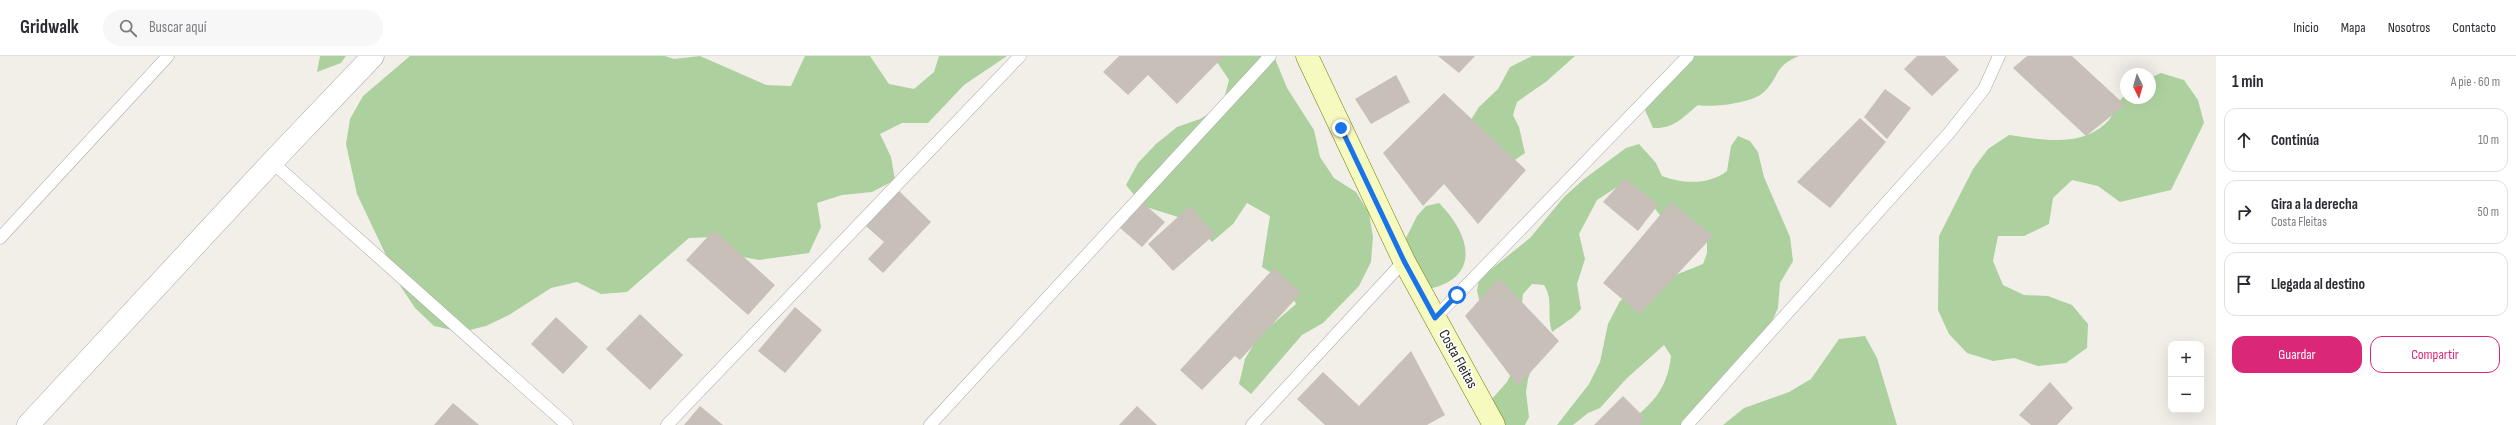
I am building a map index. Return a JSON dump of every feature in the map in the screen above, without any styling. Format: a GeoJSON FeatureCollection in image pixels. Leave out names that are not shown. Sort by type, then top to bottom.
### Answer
{"type":"FeatureCollection","features":[{"type":"Feature","properties":{"kind":"main road","name":"Costa Fleitas"},"geometry":{"type":"LineString","coordinates":[[1307,56],[1404,261],[1494,425]]}},
{"type":"Feature","properties":{"kind":"street"},"geometry":{"type":"LineString","coordinates":[[28,425],[272,162],[373,56]]}},
{"type":"Feature","properties":{"kind":"lane"},"geometry":{"type":"LineString","coordinates":[[0,238],[168,56]]}},
{"type":"Feature","properties":{"kind":"lane"},"geometry":{"type":"LineString","coordinates":[[667,425],[1020,56]]}},
{"type":"Feature","properties":{"kind":"lane"},"geometry":{"type":"LineString","coordinates":[[930,425],[1270,56]]}},
{"type":"Feature","properties":{"kind":"lane"},"geometry":{"type":"LineString","coordinates":[[1435,318],[1688,56]]}},
{"type":"Feature","properties":{"kind":"lane"},"geometry":{"type":"LineString","coordinates":[[1687,425],[1950,133],[1984,89],[1999,56]]}},
{"type":"Feature","properties":{"kind":"lane"},"geometry":{"type":"LineString","coordinates":[[272,162],[567,425]]}},
{"type":"Feature","properties":{"kind":"lane"},"geometry":{"type":"LineString","coordinates":[[1252,425],[1404,261]]}},
{"type":"Feature","properties":{"kind":"green space"},"geometry":{"type":"Polygon","coordinates":[[[320,56],[346,56],[341,63],[317,72],[320,56]]]}},
{"type":"Feature","properties":{"kind":"green space"},"geometry":{"type":"Polygon","coordinates":[[[410,56],[665,56],[674,59],[700,56],[766,85],[791,86],[805,56],[870,56],[889,84],[914,89],[934,72],[939,56],[1007,56],[964,85],[928,123],[902,123],[880,134],[891,157],[895,180],[872,192],[842,195],[817,203],[821,227],[809,253],[759,260],[732,255],[713,237],[689,238],[627,292],[601,294],[577,282],[551,288],[509,315],[486,326],[461,332],[434,326],[415,308],[401,287],[357,194],[346,144],[350,119],[363,96],[410,56]]]}},
{"type":"Feature","properties":{"kind":"green space"},"geometry":{"type":"Polygon","coordinates":[[[1213,56],[1274,56],[1287,88],[1314,130],[1320,157],[1334,178],[1356,192],[1369,213],[1373,237],[1371,262],[1359,286],[1323,323],[1302,335],[1251,394],[1239,384],[1245,359],[1258,337],[1296,304],[1284,281],[1262,267],[1270,216],[1247,203],[1233,224],[1212,242],[1194,222],[1143,206],[1126,185],[1138,163],[1156,144],[1177,127],[1200,119],[1222,106],[1229,80],[1213,56]]]}},
{"type":"Feature","properties":{"kind":"green space"},"geometry":{"type":"Polygon","coordinates":[[[1532,56],[1575,56],[1547,81],[1517,102],[1513,115],[1519,127],[1525,153],[1515,160],[1465,129],[1479,107],[1498,89],[1510,67],[1532,56]]]}},
{"type":"Feature","properties":{"kind":"green space"},"geometry":{"type":"Polygon","coordinates":[[[1679,56],[1799,56],[1781,68],[1769,86],[1759,96],[1732,104],[1713,106],[1698,105],[1672,125],[1653,128],[1645,110],[1679,56]]]}},
{"type":"Feature","properties":{"kind":"green space"},"geometry":{"type":"Polygon","coordinates":[[[2161,73],[2184,80],[2198,100],[2204,123],[2171,190],[2120,202],[2098,186],[2072,180],[2053,198],[2049,224],[2024,236],[1998,236],[1993,261],[2003,285],[2024,295],[2048,296],[2072,305],[2088,324],[2087,348],[2066,363],[2038,366],[2014,358],[1993,361],[1967,353],[1949,334],[1938,310],[1939,236],[1973,169],[1988,149],[2009,135],[2046,140],[2071,139],[2094,132],[2105,124],[2111,117],[2120,101],[2120,104],[2156,104],[2156,75],[2161,73]]]}},
{"type":"Feature","properties":{"kind":"green space"},"geometry":{"type":"Polygon","coordinates":[[[1738,136],[1750,141],[1758,152],[1764,177],[1790,237],[1793,261],[1780,283],[1778,308],[1767,333],[1685,425],[1625,425],[1650,404],[1662,388],[1666,379],[1671,356],[1664,345],[1626,379],[1600,408],[1588,413],[1573,425],[1557,425],[1589,384],[1600,362],[1608,324],[1620,301],[1630,293],[1703,264],[1707,253],[1707,240],[1674,226],[1667,221],[1660,215],[1650,199],[1617,187],[1597,200],[1579,234],[1585,259],[1577,284],[1581,309],[1572,318],[1552,332],[1550,325],[1549,296],[1544,285],[1532,284],[1523,294],[1520,320],[1536,355],[1528,379],[1526,392],[1529,417],[1525,425],[1497,425],[1490,401],[1507,382],[1513,370],[1480,303],[1477,291],[1479,279],[1530,238],[1564,197],[1584,179],[1626,148],[1639,144],[1656,163],[1662,176],[1678,181],[1696,182],[1712,179],[1727,171],[1731,146],[1738,136]]]}},
{"type":"Feature","properties":{"kind":"green space"},"geometry":{"type":"Polygon","coordinates":[[[1439,203],[1459,230],[1464,243],[1466,256],[1463,267],[1455,277],[1442,285],[1423,290],[1400,250],[1417,216],[1426,206],[1439,203]]]}},
{"type":"Feature","properties":{"kind":"green space"},"geometry":{"type":"Polygon","coordinates":[[[1865,336],[1877,358],[1897,425],[1723,425],[1744,408],[1789,392],[1811,379],[1839,339],[1865,336]]]}},
{"type":"Feature","properties":{"kind":"building"},"geometry":{"type":"Polygon","coordinates":[[[1119,56],[1224,56],[1177,104],[1148,75],[1128,95],[1103,72],[1119,56]]]}},
{"type":"Feature","properties":{"kind":"building"},"geometry":{"type":"Polygon","coordinates":[[[1438,56],[1475,56],[1459,73],[1438,56]]]}},
{"type":"Feature","properties":{"kind":"building"},"geometry":{"type":"Polygon","coordinates":[[[1917,56],[1945,56],[1959,70],[1932,96],[1904,69],[1917,56]]]}},
{"type":"Feature","properties":{"kind":"building"},"geometry":{"type":"Polygon","coordinates":[[[2027,56],[2072,56],[2120,100],[2120,104],[2125,105],[2086,136],[2013,68],[2027,56]]]}},
{"type":"Feature","properties":{"kind":"building"},"geometry":{"type":"Polygon","coordinates":[[[1396,75],[1410,102],[1371,124],[1355,99],[1396,75]]]}},
{"type":"Feature","properties":{"kind":"building"},"geometry":{"type":"Polygon","coordinates":[[[1885,89],[1911,108],[1887,139],[1864,117],[1885,89]]]}},
{"type":"Feature","properties":{"kind":"building"},"geometry":{"type":"Polygon","coordinates":[[[1444,93],[1526,170],[1478,224],[1444,184],[1423,206],[1383,153],[1444,93]]]}},
{"type":"Feature","properties":{"kind":"building"},"geometry":{"type":"Polygon","coordinates":[[[1860,118],[1886,142],[1830,208],[1797,182],[1860,118]]]}},
{"type":"Feature","properties":{"kind":"building"},"geometry":{"type":"Polygon","coordinates":[[[1625,178],[1658,205],[1638,231],[1603,202],[1625,178]]]}},
{"type":"Feature","properties":{"kind":"building"},"geometry":{"type":"Polygon","coordinates":[[[899,191],[931,222],[883,273],[868,259],[884,242],[866,226],[899,191]]]}},
{"type":"Feature","properties":{"kind":"building"},"geometry":{"type":"Polygon","coordinates":[[[1671,202],[1713,236],[1640,314],[1603,283],[1671,202]]]}},
{"type":"Feature","properties":{"kind":"building"},"geometry":{"type":"Polygon","coordinates":[[[1143,203],[1165,222],[1142,247],[1120,228],[1143,203]]]}},
{"type":"Feature","properties":{"kind":"building"},"geometry":{"type":"Polygon","coordinates":[[[1190,206],[1215,234],[1173,271],[1148,244],[1190,206]]]}},
{"type":"Feature","properties":{"kind":"building"},"geometry":{"type":"Polygon","coordinates":[[[714,230],[775,285],[748,315],[686,260],[714,230]]]}},
{"type":"Feature","properties":{"kind":"building"},"geometry":{"type":"Polygon","coordinates":[[[1274,268],[1301,293],[1240,360],[1235,356],[1202,390],[1180,370],[1274,268]]]}},
{"type":"Feature","properties":{"kind":"building"},"geometry":{"type":"Polygon","coordinates":[[[1499,278],[1559,341],[1518,386],[1465,316],[1499,278]]]}},
{"type":"Feature","properties":{"kind":"building"},"geometry":{"type":"Polygon","coordinates":[[[795,307],[822,330],[785,373],[758,351],[795,307]]]}},
{"type":"Feature","properties":{"kind":"building"},"geometry":{"type":"Polygon","coordinates":[[[640,314],[683,355],[650,390],[606,349],[640,314]]]}},
{"type":"Feature","properties":{"kind":"building"},"geometry":{"type":"Polygon","coordinates":[[[556,317],[588,347],[563,374],[531,344],[556,317]]]}},
{"type":"Feature","properties":{"kind":"building"},"geometry":{"type":"Polygon","coordinates":[[[1411,351],[1445,415],[1427,425],[1325,425],[1297,399],[1323,372],[1359,406],[1411,351]]]}},
{"type":"Feature","properties":{"kind":"building"},"geometry":{"type":"Polygon","coordinates":[[[2050,382],[2073,408],[2057,425],[2031,425],[2019,415],[2050,382]]]}},
{"type":"Feature","properties":{"kind":"building"},"geometry":{"type":"Polygon","coordinates":[[[1623,396],[1645,418],[1639,425],[1594,425],[1623,396]]]}},
{"type":"Feature","properties":{"kind":"building"},"geometry":{"type":"Polygon","coordinates":[[[453,403],[479,425],[434,425],[453,403]]]}},
{"type":"Feature","properties":{"kind":"building"},"geometry":{"type":"Polygon","coordinates":[[[700,406],[723,425],[684,425],[700,406]]]}},
{"type":"Feature","properties":{"kind":"building"},"geometry":{"type":"Polygon","coordinates":[[[1137,406],[1157,425],[1119,425],[1137,406]]]}},
{"type":"Feature","properties":{"kind":"route"},"geometry":{"type":"LineString","coordinates":[[1341,128],[1404,261],[1435,318],[1457,295]]}}]}
